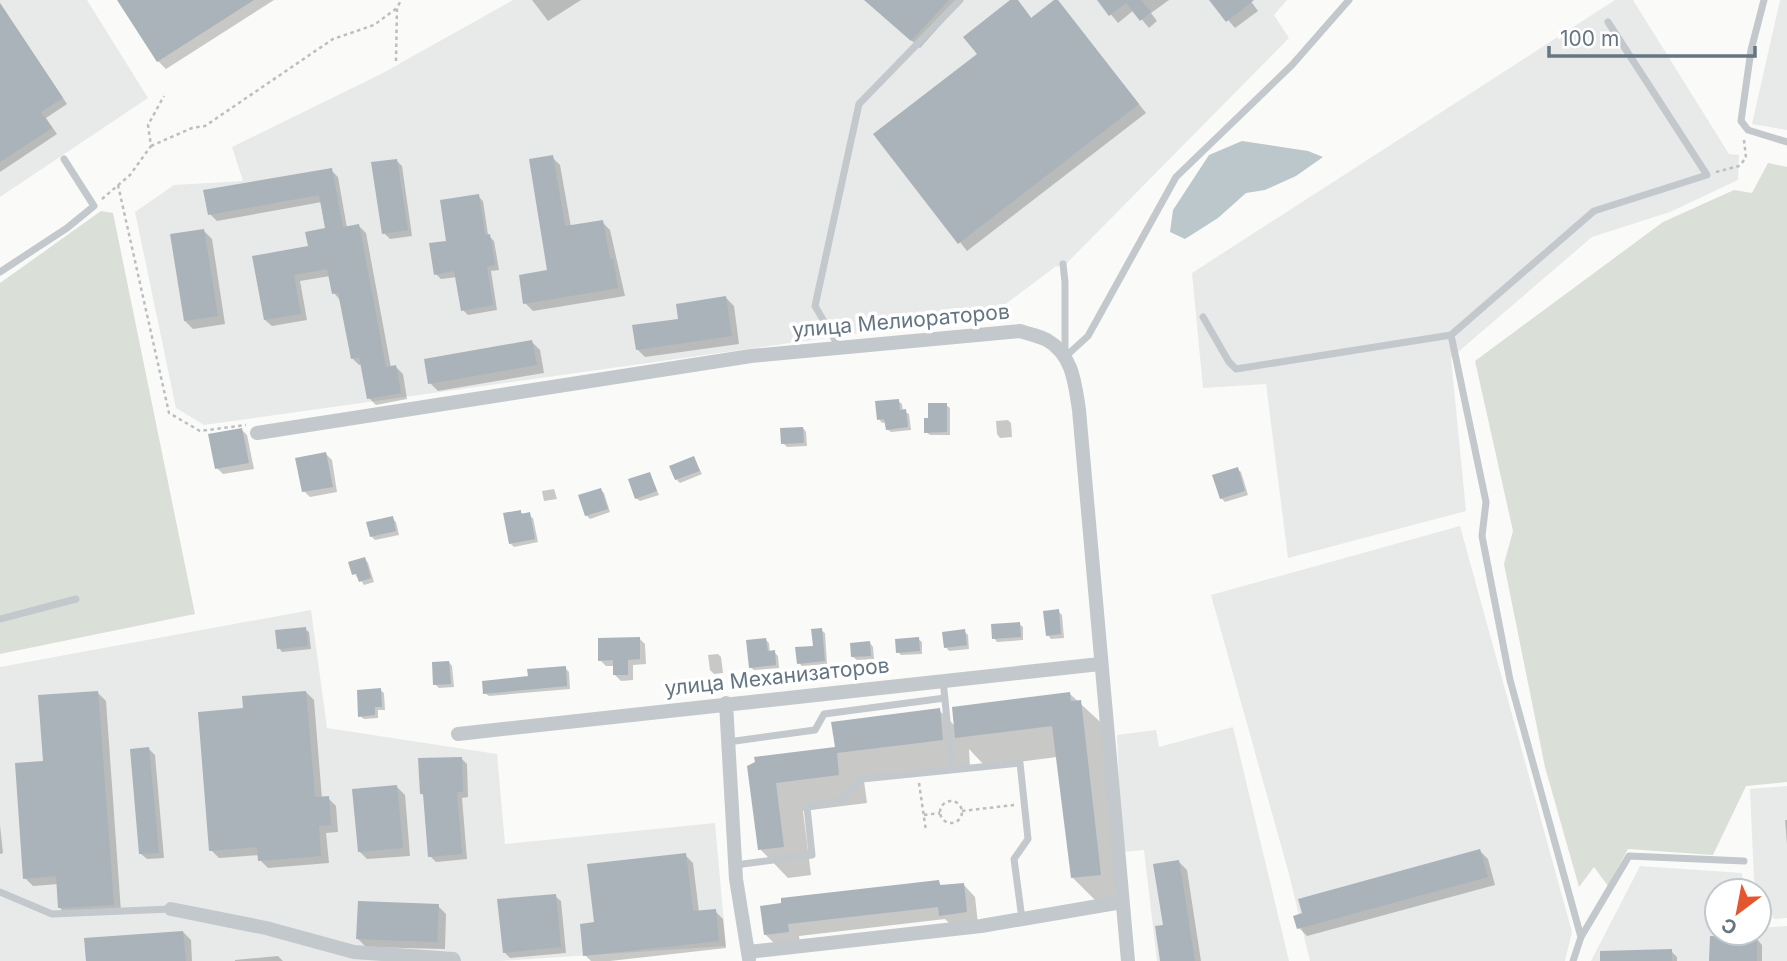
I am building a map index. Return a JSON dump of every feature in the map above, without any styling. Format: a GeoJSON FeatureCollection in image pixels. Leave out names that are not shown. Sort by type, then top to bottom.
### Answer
{"type":"FeatureCollection","features":[{"type":"Feature","properties":{"kind":"street","name":"улица Мелиораторов"},"geometry":{"type":"LineString","coordinates":[[257,433],[751,356],[1020,331],[1048,341],[1065,357]]}},
{"type":"Feature","properties":{"kind":"street"},"geometry":{"type":"LineString","coordinates":[[1065,357],[1073,372],[1079,410],[1128,961]]}},
{"type":"Feature","properties":{"kind":"street","name":"улица Механизаторов"},"geometry":{"type":"LineString","coordinates":[[458,734],[1100,664]]}},
{"type":"Feature","properties":{"kind":"street"},"geometry":{"type":"LineString","coordinates":[[726,703],[735,864],[749,957],[981,926],[1122,902]]}},
{"type":"Feature","properties":{"kind":"street"},"geometry":{"type":"LineString","coordinates":[[171,909],[266,928],[354,953],[453,958],[454,961]]}},
{"type":"Feature","properties":{"kind":"lane"},"geometry":{"type":"LineString","coordinates":[[839,348],[815,306],[859,104],[960,0]]}},
{"type":"Feature","properties":{"kind":"lane"},"geometry":{"type":"LineString","coordinates":[[1065,357],[1088,336],[1176,177],[1292,65],[1349,0]]}},
{"type":"Feature","properties":{"kind":"lane"},"geometry":{"type":"LineString","coordinates":[[1764,0],[1751,50],[1741,121],[1748,130],[1787,142]]}},
{"type":"Feature","properties":{"kind":"lane"},"geometry":{"type":"LineString","coordinates":[[1203,317],[1229,362],[1236,369],[1451,335],[1594,211],[1707,175],[1608,22]]}},
{"type":"Feature","properties":{"kind":"lane"},"geometry":{"type":"LineString","coordinates":[[0,272],[67,228],[94,206],[64,159]]}},
{"type":"Feature","properties":{"kind":"lane"},"geometry":{"type":"LineString","coordinates":[[1063,264],[1065,357]]}},
{"type":"Feature","properties":{"kind":"lane"},"geometry":{"type":"LineString","coordinates":[[1451,335],[1486,502],[1482,536],[1510,680],[1581,937]]}},
{"type":"Feature","properties":{"kind":"lane"},"geometry":{"type":"LineString","coordinates":[[0,619],[76,600]]}},
{"type":"Feature","properties":{"kind":"lane"},"geometry":{"type":"LineString","coordinates":[[943,680],[952,769]]}},
{"type":"Feature","properties":{"kind":"lane"},"geometry":{"type":"LineString","coordinates":[[728,742],[815,730],[824,714],[945,698]]}},
{"type":"Feature","properties":{"kind":"lane"},"geometry":{"type":"LineString","coordinates":[[735,864],[812,855],[807,807],[841,802],[862,779],[1020,763],[1028,839],[1014,859],[1022,919]]}},
{"type":"Feature","properties":{"kind":"lane"},"geometry":{"type":"LineString","coordinates":[[1573,961],[1581,937],[1629,856],[1744,861]]}},
{"type":"Feature","properties":{"kind":"lane"},"geometry":{"type":"LineString","coordinates":[[0,892],[52,914],[171,909]]}},
{"type":"Feature","properties":{"kind":"path"},"geometry":{"type":"LineString","coordinates":[[396,61],[397,8],[401,0]]}},
{"type":"Feature","properties":{"kind":"path"},"geometry":{"type":"LineString","coordinates":[[94,206],[130,175],[151,146],[192,128],[205,126],[333,39],[374,25],[397,8]]}},
{"type":"Feature","properties":{"kind":"path"},"geometry":{"type":"LineString","coordinates":[[151,146],[148,125],[164,96]]}},
{"type":"Feature","properties":{"kind":"path"},"geometry":{"type":"LineString","coordinates":[[1707,175],[1739,166],[1746,159],[1743,142],[1748,130]]}},
{"type":"Feature","properties":{"kind":"path"},"geometry":{"type":"LineString","coordinates":[[118,185],[169,413],[200,431],[244,424],[257,433]]}},
{"type":"Feature","properties":{"kind":"path"},"geometry":{"type":"LineString","coordinates":[[918,773],[926,831]]}},
{"type":"Feature","properties":{"kind":"path"},"geometry":{"type":"LineString","coordinates":[[948,801],[958,803],[962,811],[960,819],[951,823],[943,819],[940,813],[942,806],[948,801]]}},
{"type":"Feature","properties":{"kind":"path"},"geometry":{"type":"LineString","coordinates":[[962,811],[1024,804]]}},
{"type":"Feature","properties":{"kind":"path"},"geometry":{"type":"LineString","coordinates":[[924,815],[940,813]]}},
{"type":"Feature","properties":{"kind":"shaded area"},"geometry":{"type":"Polygon","coordinates":[[[0,0],[87,0],[148,98],[0,197],[0,0]]]}},
{"type":"Feature","properties":{"kind":"shaded area"},"geometry":{"type":"Polygon","coordinates":[[[513,0],[1287,0],[1274,15],[1289,38],[1065,265],[1055,267],[991,315],[204,425],[176,408],[135,212],[174,185],[243,181],[232,147],[381,74],[513,0]]]}},
{"type":"Feature","properties":{"kind":"shaded area"},"geometry":{"type":"Polygon","coordinates":[[[1615,0],[1633,0],[1729,154],[1739,155],[1738,180],[1670,212],[1592,237],[1451,358],[1466,511],[1288,558],[1266,384],[1203,388],[1192,273],[1615,0]]]}},
{"type":"Feature","properties":{"kind":"shaded area"},"geometry":{"type":"Polygon","coordinates":[[[1780,0],[1787,0],[1787,130],[1752,124],[1780,0]]]}},
{"type":"Feature","properties":{"kind":"shaded area"},"geometry":{"type":"Polygon","coordinates":[[[1242,141],[1308,151],[1323,157],[1296,176],[1265,190],[1246,193],[1218,218],[1185,239],[1170,232],[1173,210],[1209,155],[1242,141]]]}},
{"type":"Feature","properties":{"kind":"shaded area"},"geometry":{"type":"Polygon","coordinates":[[[1768,163],[1787,167],[1787,782],[1746,786],[1713,855],[1628,849],[1608,886],[1594,867],[1579,887],[1545,767],[1504,564],[1513,531],[1475,361],[1663,222],[1734,190],[1752,193],[1768,163]]]}},
{"type":"Feature","properties":{"kind":"shaded area"},"geometry":{"type":"Polygon","coordinates":[[[101,211],[113,213],[195,614],[0,654],[0,283],[101,211]]]}},
{"type":"Feature","properties":{"kind":"shaded area"},"geometry":{"type":"Polygon","coordinates":[[[1460,526],[1572,932],[1565,961],[1310,961],[1289,874],[1211,595],[1460,526]]]}},
{"type":"Feature","properties":{"kind":"shaded area"},"geometry":{"type":"Polygon","coordinates":[[[311,610],[327,728],[497,754],[505,844],[715,823],[726,946],[500,961],[0,961],[0,667],[311,610]]]}},
{"type":"Feature","properties":{"kind":"shaded area"},"geometry":{"type":"Polygon","coordinates":[[[1233,727],[1289,961],[1157,961],[1144,850],[1122,852],[1117,735],[1156,730],[1159,747],[1233,727]]]}},
{"type":"Feature","properties":{"kind":"shaded area"},"geometry":{"type":"Polygon","coordinates":[[[1787,786],[1787,918],[1773,917],[1773,877],[1754,877],[1750,789],[1787,786]]]}},
{"type":"Feature","properties":{"kind":"shaded area"},"geometry":{"type":"Polygon","coordinates":[[[1640,866],[1742,873],[1742,877],[1703,877],[1703,947],[1773,947],[1773,927],[1787,926],[1787,961],[1591,961],[1640,866]]]}},
{"type":"Feature","properties":{"kind":"building"},"geometry":{"type":"Polygon","coordinates":[[[117,0],[254,0],[157,62],[117,0]]]}},
{"type":"Feature","properties":{"kind":"building"},"geometry":{"type":"Polygon","coordinates":[[[864,0],[949,0],[911,41],[864,0]]]}},
{"type":"Feature","properties":{"kind":"building"},"geometry":{"type":"Polygon","coordinates":[[[1010,0],[1018,0],[1031,18],[1054,0],[1058,0],[1139,104],[958,244],[873,134],[977,54],[963,37],[1010,0]]]}},
{"type":"Feature","properties":{"kind":"building"},"geometry":{"type":"Polygon","coordinates":[[[1097,0],[1141,0],[1151,12],[1140,21],[1126,3],[1109,16],[1097,0]]]}},
{"type":"Feature","properties":{"kind":"building"},"geometry":{"type":"Polygon","coordinates":[[[1209,0],[1254,0],[1226,22],[1209,0]]]}},
{"type":"Feature","properties":{"kind":"building"},"geometry":{"type":"Polygon","coordinates":[[[0,3],[63,98],[41,112],[52,128],[0,162],[0,3]]]}},
{"type":"Feature","properties":{"kind":"building"},"geometry":{"type":"Polygon","coordinates":[[[553,155],[565,226],[603,220],[618,288],[523,304],[519,275],[547,270],[529,159],[553,155]]]}},
{"type":"Feature","properties":{"kind":"building"},"geometry":{"type":"Polygon","coordinates":[[[397,159],[408,230],[382,234],[371,162],[397,159]]]}},
{"type":"Feature","properties":{"kind":"building"},"geometry":{"type":"Polygon","coordinates":[[[332,168],[343,227],[359,224],[386,367],[396,365],[401,393],[367,399],[359,357],[351,359],[338,293],[332,294],[327,269],[294,275],[301,314],[264,320],[252,256],[308,246],[305,232],[325,228],[319,195],[208,215],[203,190],[332,168]]]}},
{"type":"Feature","properties":{"kind":"building"},"geometry":{"type":"Polygon","coordinates":[[[479,194],[485,235],[490,234],[495,265],[487,267],[493,305],[461,311],[454,271],[434,275],[429,243],[446,241],[440,200],[479,194]]]}},
{"type":"Feature","properties":{"kind":"building"},"geometry":{"type":"Polygon","coordinates":[[[204,229],[218,316],[184,321],[170,234],[204,229]]]}},
{"type":"Feature","properties":{"kind":"building"},"geometry":{"type":"Polygon","coordinates":[[[726,296],[732,336],[636,350],[632,325],[678,319],[676,304],[726,296]]]}},
{"type":"Feature","properties":{"kind":"building"},"geometry":{"type":"Polygon","coordinates":[[[532,340],[537,365],[428,384],[424,359],[532,340]]]}},
{"type":"Feature","properties":{"kind":"building"},"geometry":{"type":"Polygon","coordinates":[[[899,399],[900,410],[906,409],[908,427],[886,430],[884,419],[877,420],[875,401],[899,399]]]}},
{"type":"Feature","properties":{"kind":"building"},"geometry":{"type":"Polygon","coordinates":[[[928,403],[947,403],[947,432],[924,433],[928,403]]]}},
{"type":"Feature","properties":{"kind":"building"},"geometry":{"type":"Polygon","coordinates":[[[803,427],[804,443],[781,444],[780,428],[803,427]]]}},
{"type":"Feature","properties":{"kind":"building"},"geometry":{"type":"Polygon","coordinates":[[[242,428],[249,463],[215,469],[208,434],[242,428]]]}},
{"type":"Feature","properties":{"kind":"building"},"geometry":{"type":"Polygon","coordinates":[[[326,452],[333,487],[302,492],[295,458],[326,452]]]}},
{"type":"Feature","properties":{"kind":"building"},"geometry":{"type":"Polygon","coordinates":[[[694,456],[700,471],[675,480],[669,466],[694,456]]]}},
{"type":"Feature","properties":{"kind":"building"},"geometry":{"type":"Polygon","coordinates":[[[1238,467],[1245,491],[1220,499],[1212,475],[1238,467]]]}},
{"type":"Feature","properties":{"kind":"building"},"geometry":{"type":"Polygon","coordinates":[[[650,472],[657,491],[635,499],[628,479],[650,472]]]}},
{"type":"Feature","properties":{"kind":"building"},"geometry":{"type":"Polygon","coordinates":[[[601,488],[608,509],[585,516],[578,495],[601,488]]]}},
{"type":"Feature","properties":{"kind":"building"},"geometry":{"type":"Polygon","coordinates":[[[521,510],[521,514],[530,512],[535,539],[509,544],[503,513],[521,510]]]}},
{"type":"Feature","properties":{"kind":"building"},"geometry":{"type":"Polygon","coordinates":[[[393,516],[396,531],[370,537],[366,522],[393,516]]]}},
{"type":"Feature","properties":{"kind":"building"},"geometry":{"type":"Polygon","coordinates":[[[365,557],[371,578],[359,582],[356,574],[352,575],[348,562],[365,557]]]}},
{"type":"Feature","properties":{"kind":"building"},"geometry":{"type":"Polygon","coordinates":[[[1059,609],[1061,634],[1046,636],[1043,611],[1059,609]]]}},
{"type":"Feature","properties":{"kind":"building"},"geometry":{"type":"Polygon","coordinates":[[[1020,622],[1021,637],[992,639],[991,624],[1020,622]]]}},
{"type":"Feature","properties":{"kind":"building"},"geometry":{"type":"Polygon","coordinates":[[[306,627],[308,646],[277,649],[275,630],[306,627]]]}},
{"type":"Feature","properties":{"kind":"building"},"geometry":{"type":"Polygon","coordinates":[[[822,628],[825,661],[797,664],[795,647],[813,646],[811,629],[822,628]]]}},
{"type":"Feature","properties":{"kind":"building"},"geometry":{"type":"Polygon","coordinates":[[[965,629],[967,645],[944,648],[942,632],[965,629]]]}},
{"type":"Feature","properties":{"kind":"building"},"geometry":{"type":"Polygon","coordinates":[[[640,637],[640,659],[628,660],[628,675],[613,675],[613,660],[598,661],[598,638],[640,637]]]}},
{"type":"Feature","properties":{"kind":"building"},"geometry":{"type":"Polygon","coordinates":[[[919,637],[920,651],[896,653],[895,639],[919,637]]]}},
{"type":"Feature","properties":{"kind":"building"},"geometry":{"type":"Polygon","coordinates":[[[766,638],[768,651],[775,650],[776,665],[749,668],[746,640],[766,638]]]}},
{"type":"Feature","properties":{"kind":"building"},"geometry":{"type":"Polygon","coordinates":[[[870,641],[871,656],[851,657],[850,643],[870,641]]]}},
{"type":"Feature","properties":{"kind":"building"},"geometry":{"type":"Polygon","coordinates":[[[449,661],[451,684],[433,685],[432,662],[449,661]]]}},
{"type":"Feature","properties":{"kind":"building"},"geometry":{"type":"Polygon","coordinates":[[[566,666],[567,686],[483,694],[482,681],[528,676],[527,669],[566,666]]]}},
{"type":"Feature","properties":{"kind":"building"},"geometry":{"type":"Polygon","coordinates":[[[381,688],[382,707],[375,707],[375,715],[358,717],[357,690],[381,688]]]}},
{"type":"Feature","properties":{"kind":"building"},"geometry":{"type":"Polygon","coordinates":[[[98,691],[114,905],[58,908],[56,876],[23,879],[15,763],[43,761],[38,695],[98,691]]]}},
{"type":"Feature","properties":{"kind":"building"},"geometry":{"type":"Polygon","coordinates":[[[306,691],[315,797],[329,796],[331,825],[319,826],[321,856],[258,861],[257,847],[209,851],[198,712],[243,708],[242,696],[306,691]]]}},
{"type":"Feature","properties":{"kind":"building"},"geometry":{"type":"Polygon","coordinates":[[[1070,692],[1071,701],[1081,700],[1101,875],[1071,878],[1052,726],[955,738],[952,707],[1070,692]]]}},
{"type":"Feature","properties":{"kind":"building"},"geometry":{"type":"Polygon","coordinates":[[[940,708],[943,740],[837,753],[839,775],[776,783],[784,847],[758,850],[747,766],[755,762],[754,757],[835,747],[831,722],[940,708]]]}},
{"type":"Feature","properties":{"kind":"building"},"geometry":{"type":"Polygon","coordinates":[[[149,747],[159,853],[139,854],[130,749],[149,747]]]}},
{"type":"Feature","properties":{"kind":"building"},"geometry":{"type":"Polygon","coordinates":[[[462,757],[463,792],[457,792],[462,854],[428,857],[418,758],[462,757]]]}},
{"type":"Feature","properties":{"kind":"building"},"geometry":{"type":"Polygon","coordinates":[[[397,785],[403,848],[358,852],[352,789],[397,785]]]}},
{"type":"Feature","properties":{"kind":"building"},"geometry":{"type":"Polygon","coordinates":[[[1480,849],[1488,877],[1297,929],[1293,916],[1302,913],[1298,899],[1480,849]]]}},
{"type":"Feature","properties":{"kind":"building"},"geometry":{"type":"Polygon","coordinates":[[[686,853],[693,911],[716,909],[719,941],[583,956],[580,924],[594,922],[587,864],[686,853]]]}},
{"type":"Feature","properties":{"kind":"building"},"geometry":{"type":"Polygon","coordinates":[[[1179,860],[1195,961],[1160,961],[1155,926],[1163,925],[1153,864],[1179,860]]]}},
{"type":"Feature","properties":{"kind":"building"},"geometry":{"type":"Polygon","coordinates":[[[939,880],[940,885],[964,883],[967,912],[939,916],[938,907],[788,924],[789,932],[764,935],[760,906],[781,903],[781,898],[939,880]]]}},
{"type":"Feature","properties":{"kind":"building"},"geometry":{"type":"Polygon","coordinates":[[[556,894],[561,947],[503,953],[497,899],[556,894]]]}},
{"type":"Feature","properties":{"kind":"building"},"geometry":{"type":"Polygon","coordinates":[[[358,901],[439,904],[437,942],[356,939],[358,901]]]}},
{"type":"Feature","properties":{"kind":"building"},"geometry":{"type":"Polygon","coordinates":[[[183,931],[186,961],[86,961],[84,938],[183,931]]]}},
{"type":"Feature","properties":{"kind":"building"},"geometry":{"type":"Polygon","coordinates":[[[1710,947],[1757,947],[1757,961],[1709,961],[1710,947]]]}},
{"type":"Feature","properties":{"kind":"building"},"geometry":{"type":"Polygon","coordinates":[[[1672,949],[1672,961],[1600,961],[1600,951],[1672,949]]]}}]}
